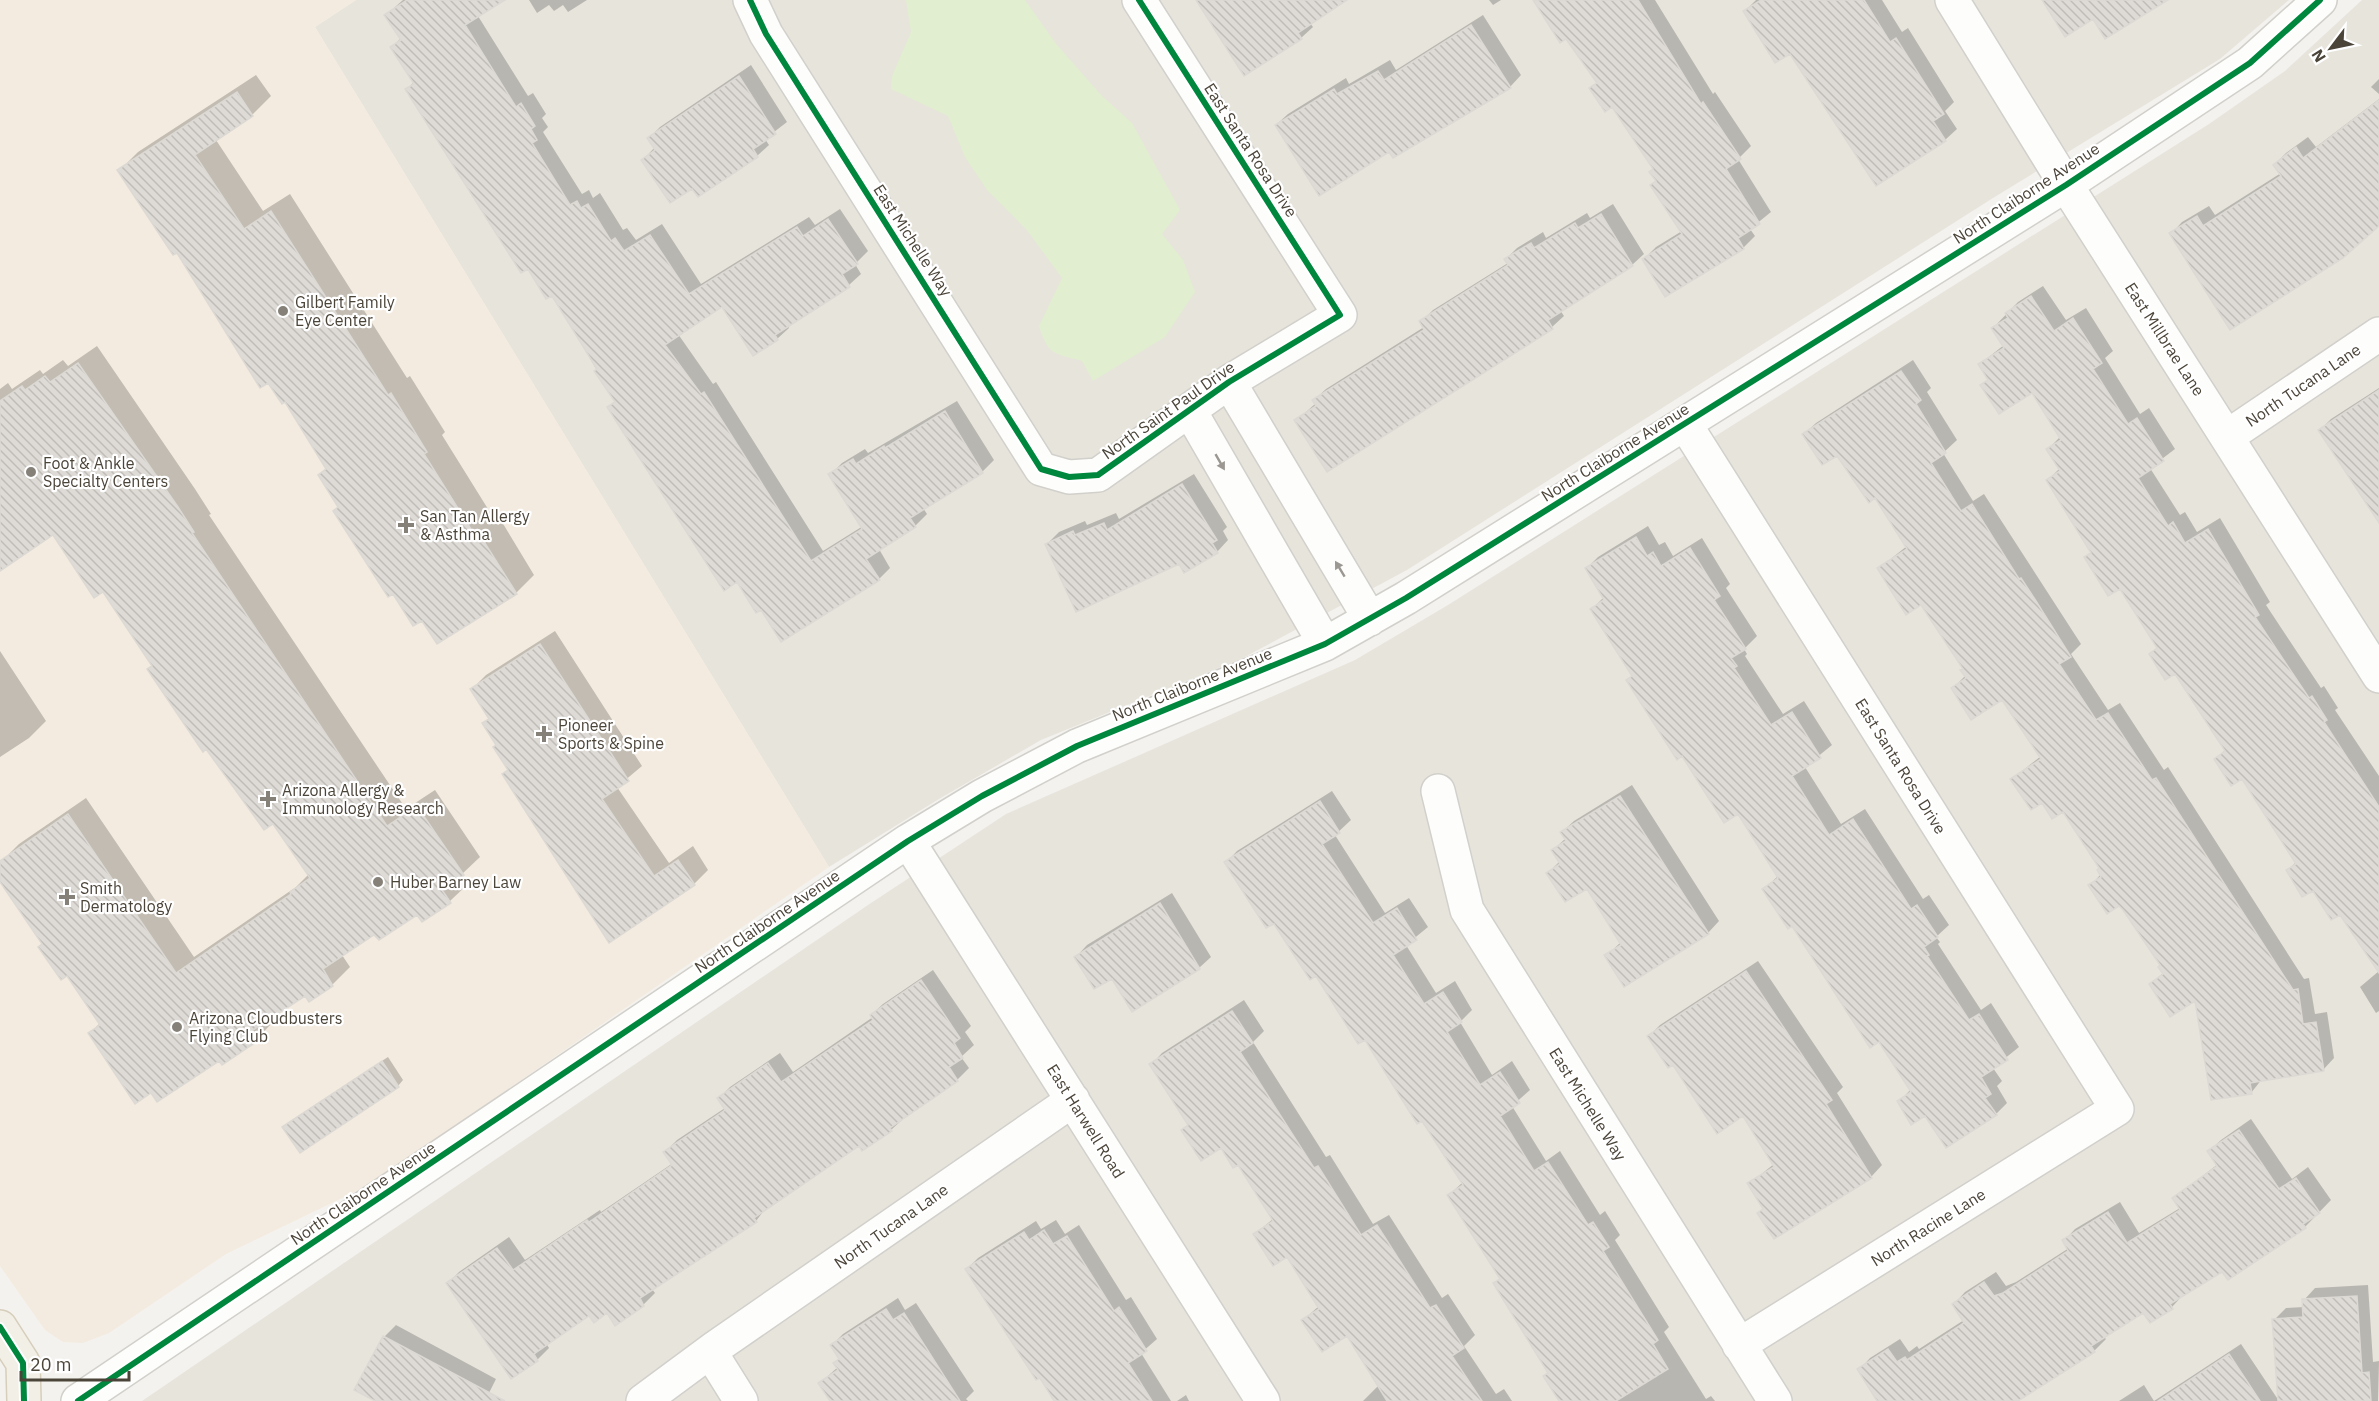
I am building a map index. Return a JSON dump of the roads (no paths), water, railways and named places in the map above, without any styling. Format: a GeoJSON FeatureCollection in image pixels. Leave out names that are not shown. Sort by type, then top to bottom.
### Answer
{"type":"FeatureCollection","features":[{"type":"Feature","properties":{"kind":"main road"},"geometry":{"type":"LineString","coordinates":[[0,1327],[23,1363],[24,1401]]}},
{"type":"Feature","properties":{"kind":"street","name":"East Michelle Way"},"geometry":{"type":"LineString","coordinates":[[750,0],[766,34],[1041,469],[1069,477]]}},
{"type":"Feature","properties":{"kind":"street","name":"East Santa Rosa Drive"},"geometry":{"type":"LineString","coordinates":[[1139,0],[1340,315]]}},
{"type":"Feature","properties":{"kind":"street","name":"East Millbrae Lane"},"geometry":{"type":"LineString","coordinates":[[1952,0],[2066,185],[2379,676]]}},
{"type":"Feature","properties":{"kind":"street","name":"North Claiborne Avenue"},"geometry":{"type":"LineString","coordinates":[[78,1401],[908,841],[982,796],[1077,746],[1325,644],[1370,619],[2066,185],[2250,63],[2320,0]]}},
{"type":"Feature","properties":{"kind":"street","name":"North Saint Paul Drive"},"geometry":{"type":"LineString","coordinates":[[1069,477],[1098,475],[1229,382],[1340,315]]}},
{"type":"Feature","properties":{"kind":"street","name":"North Tucana Lane"},"geometry":{"type":"LineString","coordinates":[[2228,436],[2379,334]]}},
{"type":"Feature","properties":{"kind":"street"},"geometry":{"type":"LineString","coordinates":[[1229,382],[1370,619]]}},
{"type":"Feature","properties":{"kind":"street"},"geometry":{"type":"LineString","coordinates":[[1190,411],[1325,644]]}},
{"type":"Feature","properties":{"kind":"street","name":"East Santa Rosa Drive"},"geometry":{"type":"LineString","coordinates":[[1685,424],[2117,1109]]}},
{"type":"Feature","properties":{"kind":"street","name":"East Michelle Way"},"geometry":{"type":"LineString","coordinates":[[1438,791],[1467,910],[1775,1401]]}},
{"type":"Feature","properties":{"kind":"street","name":"East Harwell Road"},"geometry":{"type":"LineString","coordinates":[[908,841],[1263,1401]]}},
{"type":"Feature","properties":{"kind":"street","name":"North Tucana Lane"},"geometry":{"type":"LineString","coordinates":[[643,1401],[1072,1100]]}},
{"type":"Feature","properties":{"kind":"street","name":"North Racine Lane"},"geometry":{"type":"LineString","coordinates":[[1739,1345],[2117,1109]]}},
{"type":"Feature","properties":{"kind":"street"},"geometry":{"type":"LineString","coordinates":[[711,1353],[741,1401]]}},
{"type":"Feature","properties":{"kind":"place","name":"Gilbert Family Eye Center"},"geometry":{"type":"Point","coordinates":[283,311]}},
{"type":"Feature","properties":{"kind":"place","name":"Foot & Ankle Specialty Centers"},"geometry":{"type":"Point","coordinates":[31,472]}},
{"type":"Feature","properties":{"kind":"place","name":"San Tan Allergy & Asthma"},"geometry":{"type":"Point","coordinates":[406,525]}},
{"type":"Feature","properties":{"kind":"place","name":"Pioneer Sports & Spine"},"geometry":{"type":"Point","coordinates":[544,734]}},
{"type":"Feature","properties":{"kind":"place","name":"Arizona Allergy & Immunology Research"},"geometry":{"type":"Point","coordinates":[268,799]}},
{"type":"Feature","properties":{"kind":"place","name":"Huber Barney Law"},"geometry":{"type":"Point","coordinates":[378,882]}},
{"type":"Feature","properties":{"kind":"place","name":"Smith Dermatology"},"geometry":{"type":"Point","coordinates":[67,897]}},
{"type":"Feature","properties":{"kind":"place","name":"Arizona Cloudbusters Flying Club"},"geometry":{"type":"Point","coordinates":[177,1027]}}]}
